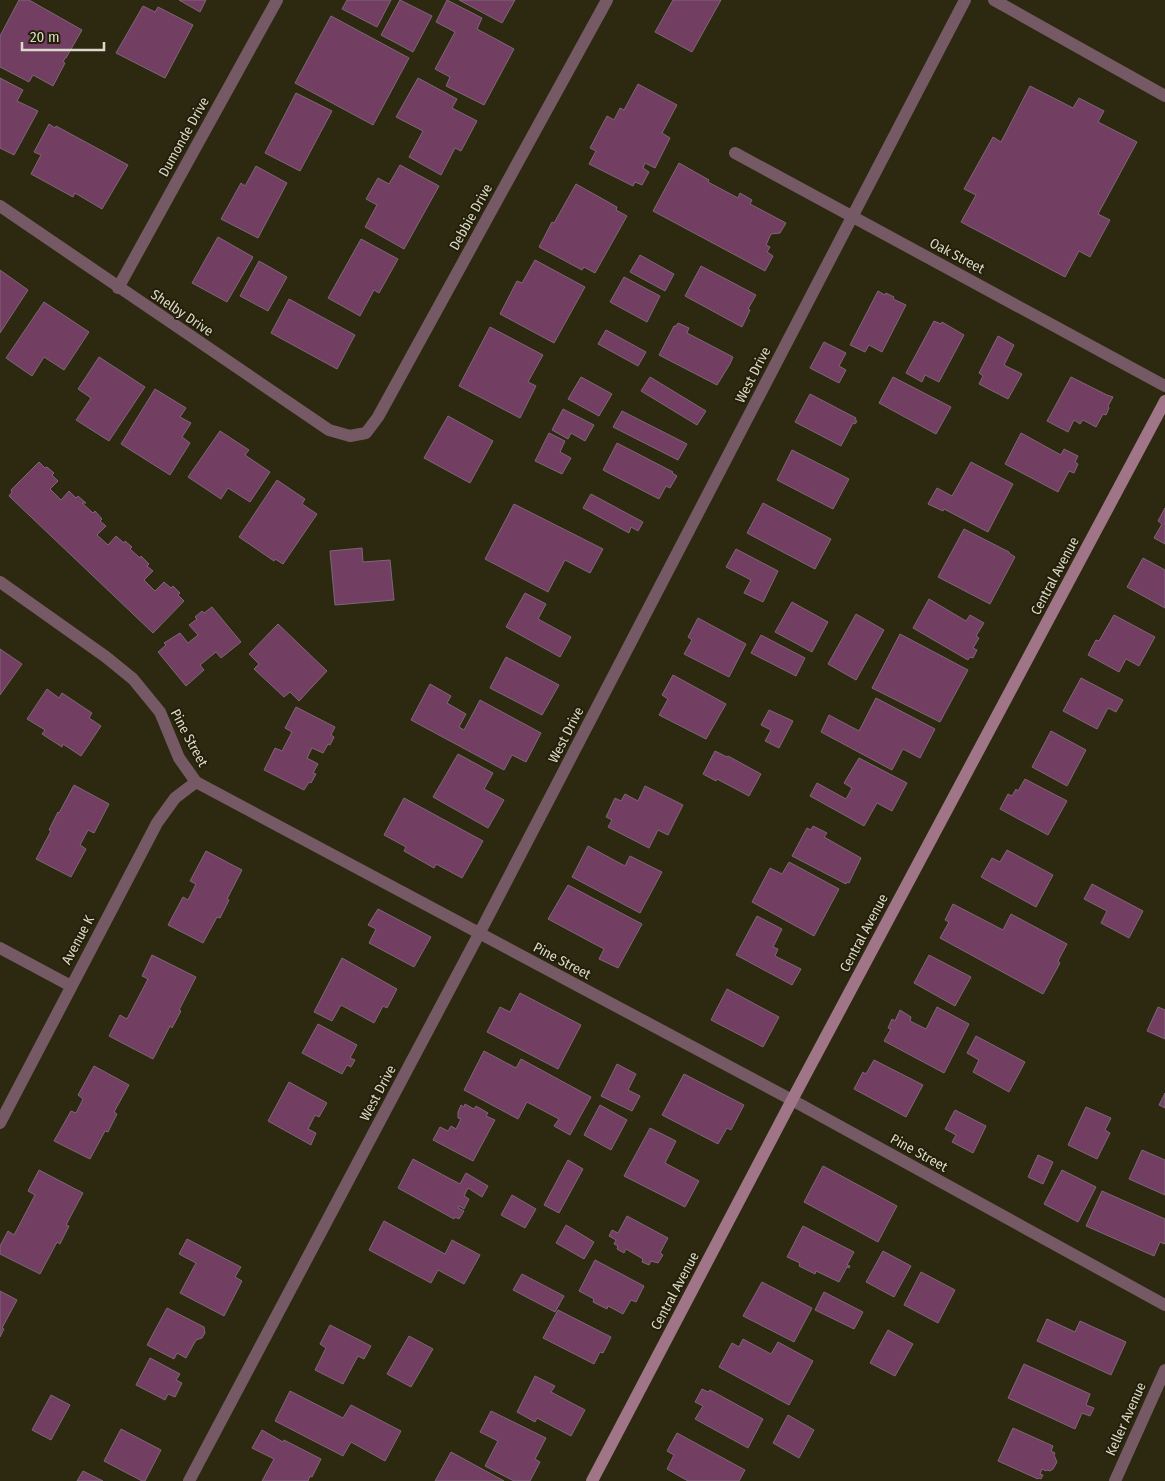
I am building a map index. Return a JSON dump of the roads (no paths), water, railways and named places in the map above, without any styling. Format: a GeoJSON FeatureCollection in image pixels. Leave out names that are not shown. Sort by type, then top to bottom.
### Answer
{"type":"FeatureCollection","features":[{"type":"Feature","properties":{"kind":"street","name":"Dumonde Drive"},"geometry":{"type":"LineString","coordinates":[[118,288],[277,0]]}},
{"type":"Feature","properties":{"kind":"street","name":"Debbie Drive"},"geometry":{"type":"LineString","coordinates":[[350,436],[366,433],[378,416],[607,0]]}},
{"type":"Feature","properties":{"kind":"street","name":"West Drive"},"geometry":{"type":"LineString","coordinates":[[189,1481],[479,934],[965,0]]}},
{"type":"Feature","properties":{"kind":"street"},"geometry":{"type":"LineString","coordinates":[[994,0],[1165,96]]}},
{"type":"Feature","properties":{"kind":"street","name":"Oak Street"},"geometry":{"type":"LineString","coordinates":[[735,153],[1165,386]]}},
{"type":"Feature","properties":{"kind":"street","name":"Shelby Drive"},"geometry":{"type":"LineString","coordinates":[[0,206],[329,430],[350,436]]}},
{"type":"Feature","properties":{"kind":"street","name":"Central Avenue"},"geometry":{"type":"LineString","coordinates":[[592,1481],[792,1100],[1165,401]]}},
{"type":"Feature","properties":{"kind":"street","name":"Pine Street"},"geometry":{"type":"LineString","coordinates":[[0,582],[106,657],[133,679],[160,712],[180,758],[196,782],[792,1100],[1165,1305]]}},
{"type":"Feature","properties":{"kind":"street","name":"Avenue K"},"geometry":{"type":"LineString","coordinates":[[0,1123],[157,823],[175,798],[196,782]]}},
{"type":"Feature","properties":{"kind":"street"},"geometry":{"type":"LineString","coordinates":[[0,948],[71,986]]}},
{"type":"Feature","properties":{"kind":"street","name":"Keller Avenue"},"geometry":{"type":"LineString","coordinates":[[1115,1481],[1165,1370]]}}]}
